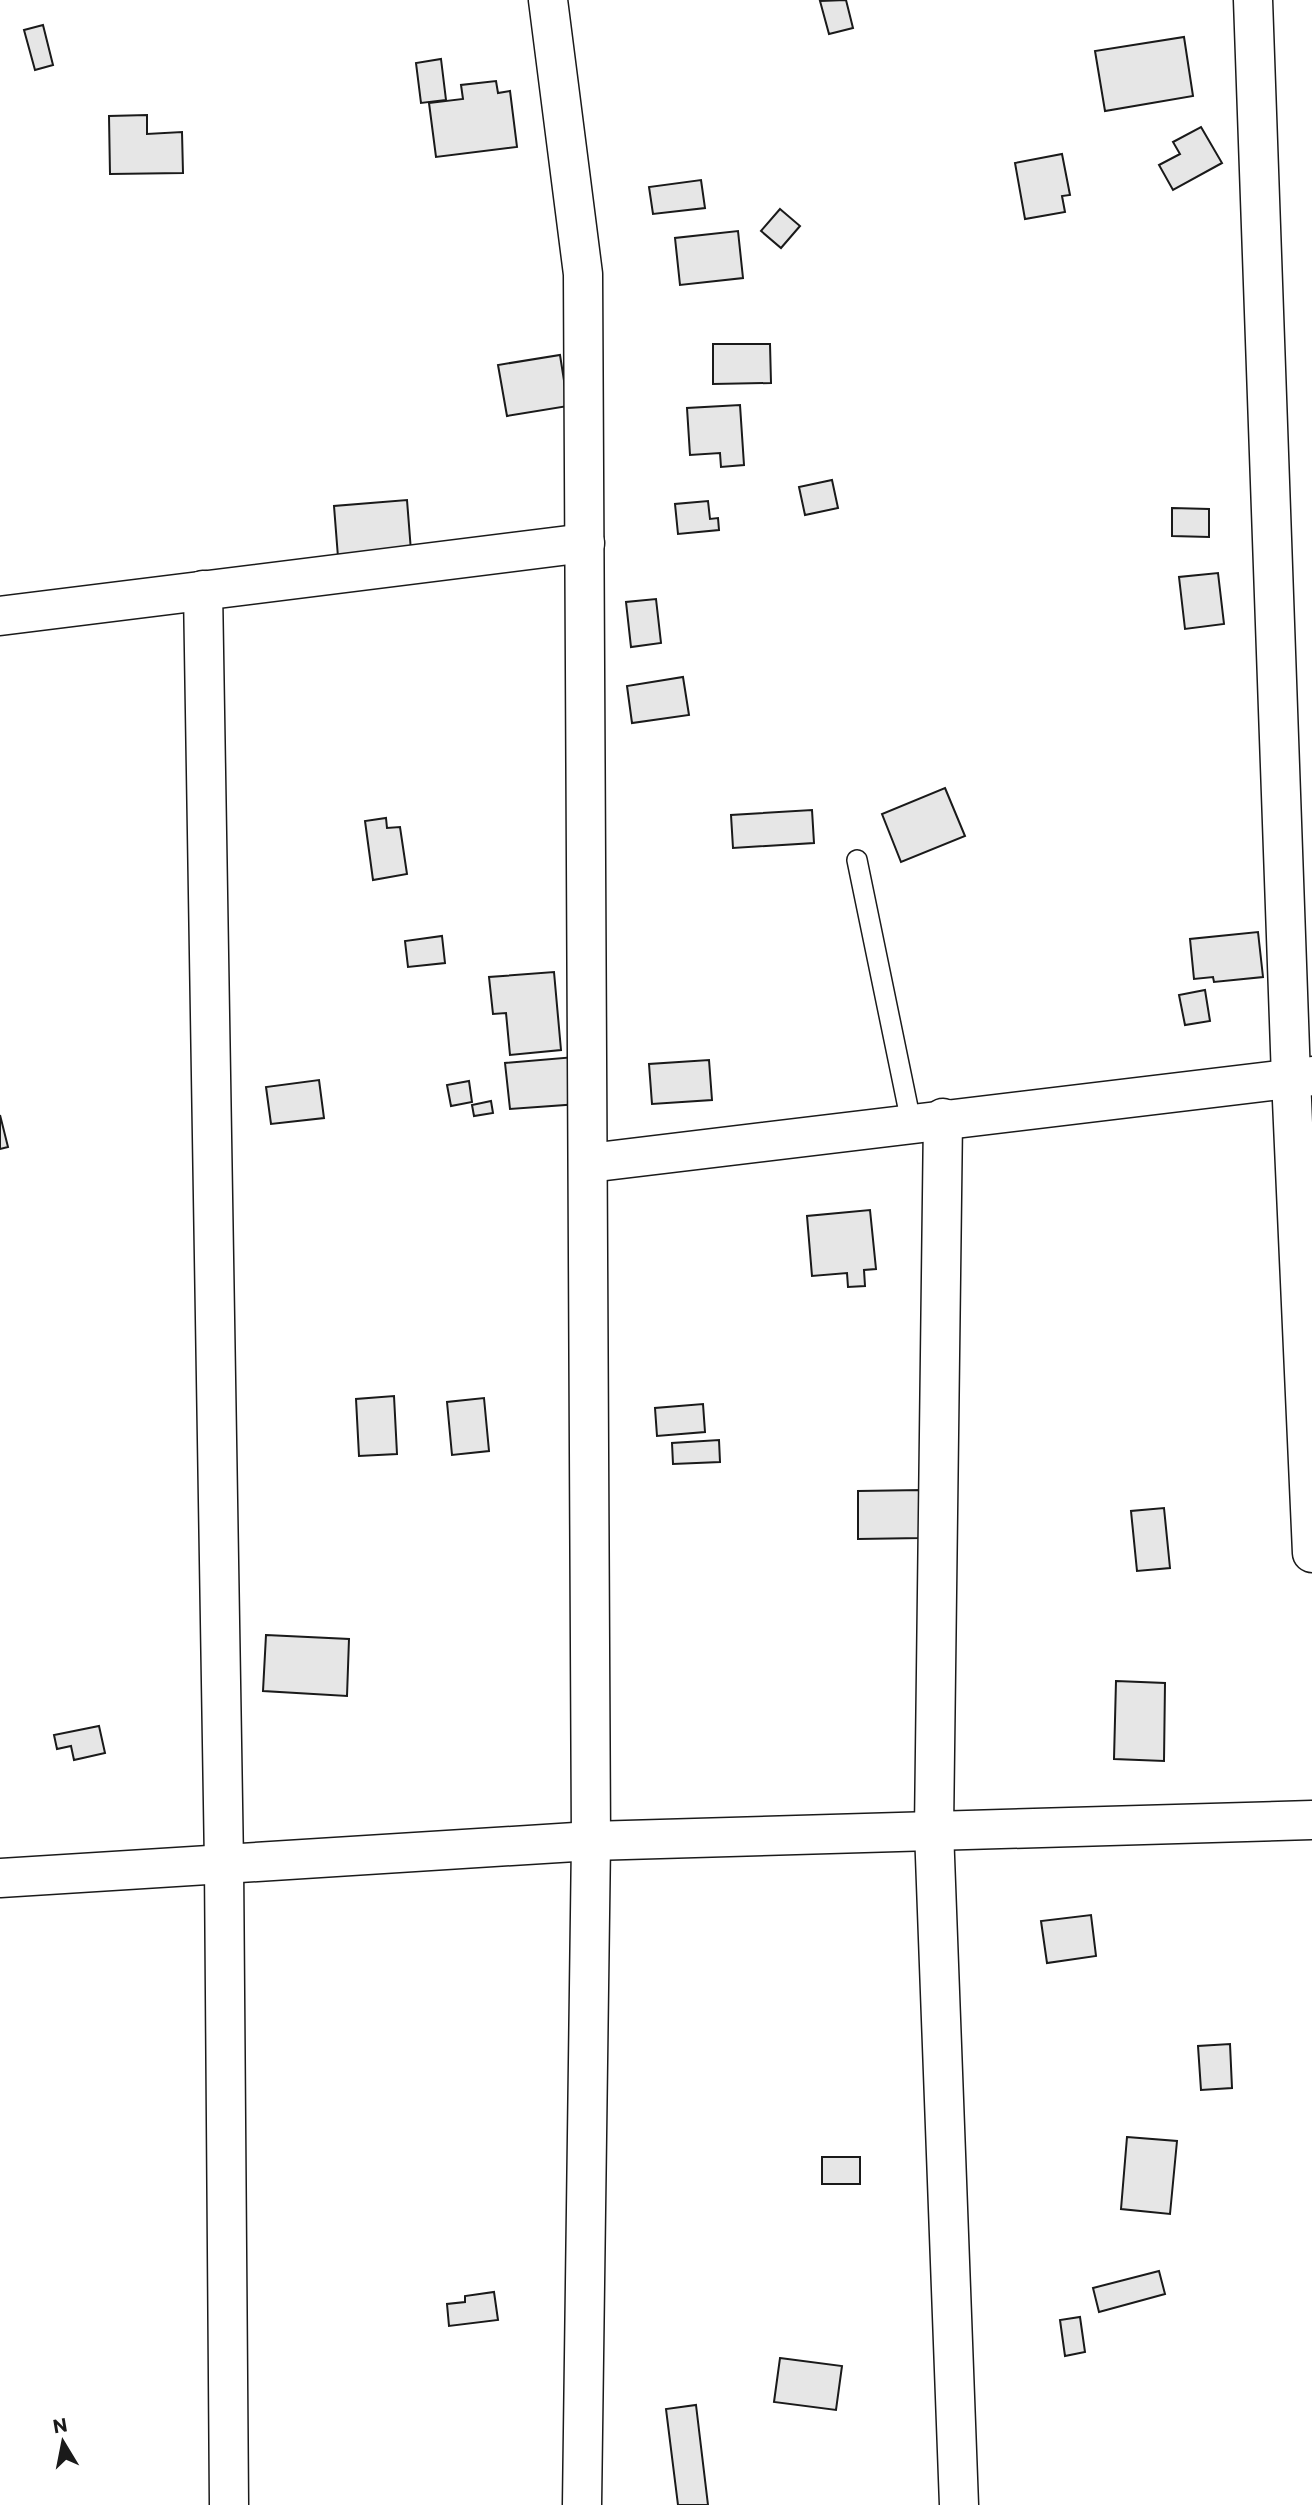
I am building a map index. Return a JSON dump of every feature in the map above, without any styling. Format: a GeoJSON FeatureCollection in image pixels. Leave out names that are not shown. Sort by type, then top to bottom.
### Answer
{"type":"FeatureCollection","features":[{"type":"Feature","properties":{"kind":"street"},"geometry":{"type":"LineString","coordinates":[[548,0],[583,274],[591,1841],[582,2505]]}},
{"type":"Feature","properties":{"kind":"street"},"geometry":{"type":"LineString","coordinates":[[1253,0],[1301,1077],[1312,1553]]}},
{"type":"Feature","properties":{"kind":"street"},"geometry":{"type":"LineString","coordinates":[[0,616],[585,543]]}},
{"type":"Feature","properties":{"kind":"street"},"geometry":{"type":"LineString","coordinates":[[203,590],[224,1864],[229,2505]]}},
{"type":"Feature","properties":{"kind":"street"},"geometry":{"type":"LineString","coordinates":[[589,1163],[927,1120],[1301,1077]]}},
{"type":"Feature","properties":{"kind":"street"},"geometry":{"type":"LineString","coordinates":[[927,1120],[934,1830],[959,2505]]}},
{"type":"Feature","properties":{"kind":"street"},"geometry":{"type":"LineString","coordinates":[[0,1878],[591,1841],[1312,1820]]}},
{"type":"Feature","properties":{"kind":"lane"},"geometry":{"type":"LineString","coordinates":[[857,860],[927,1120]]}},
{"type":"Feature","properties":{"kind":"building"},"geometry":{"type":"Polygon","coordinates":[[[846,0],[853,28],[829,34],[820,1],[846,0]]]}},
{"type":"Feature","properties":{"kind":"building"},"geometry":{"type":"Polygon","coordinates":[[[43,25],[53,65],[35,70],[24,30],[43,25]]]}},
{"type":"Feature","properties":{"kind":"building"},"geometry":{"type":"Polygon","coordinates":[[[1184,37],[1193,96],[1105,111],[1095,51],[1184,37]]]}},
{"type":"Feature","properties":{"kind":"building"},"geometry":{"type":"Polygon","coordinates":[[[441,59],[446,100],[421,103],[416,63],[441,59]]]}},
{"type":"Feature","properties":{"kind":"building"},"geometry":{"type":"Polygon","coordinates":[[[496,81],[498,93],[510,91],[517,147],[436,157],[429,103],[463,99],[461,85],[496,81]]]}},
{"type":"Feature","properties":{"kind":"building"},"geometry":{"type":"Polygon","coordinates":[[[147,115],[147,134],[182,132],[183,173],[110,174],[109,116],[147,115]]]}},
{"type":"Feature","properties":{"kind":"building"},"geometry":{"type":"Polygon","coordinates":[[[1201,127],[1222,163],[1173,190],[1159,165],[1180,154],[1173,142],[1201,127]]]}},
{"type":"Feature","properties":{"kind":"building"},"geometry":{"type":"Polygon","coordinates":[[[1062,154],[1070,195],[1062,196],[1065,212],[1025,219],[1015,163],[1062,154]]]}},
{"type":"Feature","properties":{"kind":"building"},"geometry":{"type":"Polygon","coordinates":[[[701,180],[705,208],[653,214],[649,187],[701,180]]]}},
{"type":"Feature","properties":{"kind":"building"},"geometry":{"type":"Polygon","coordinates":[[[780,209],[800,226],[781,248],[761,231],[780,209]]]}},
{"type":"Feature","properties":{"kind":"building"},"geometry":{"type":"Polygon","coordinates":[[[738,231],[743,278],[680,285],[675,238],[738,231]]]}},
{"type":"Feature","properties":{"kind":"building"},"geometry":{"type":"Polygon","coordinates":[[[713,344],[770,344],[771,383],[713,384],[713,344]]]}},
{"type":"Feature","properties":{"kind":"building"},"geometry":{"type":"Polygon","coordinates":[[[560,355],[568,406],[507,416],[498,365],[560,355]]]}},
{"type":"Feature","properties":{"kind":"building"},"geometry":{"type":"Polygon","coordinates":[[[740,405],[744,465],[721,467],[720,453],[690,455],[687,408],[740,405]]]}},
{"type":"Feature","properties":{"kind":"building"},"geometry":{"type":"Polygon","coordinates":[[[832,480],[838,508],[805,515],[799,487],[832,480]]]}},
{"type":"Feature","properties":{"kind":"building"},"geometry":{"type":"Polygon","coordinates":[[[407,500],[411,551],[338,557],[334,506],[407,500]]]}},
{"type":"Feature","properties":{"kind":"building"},"geometry":{"type":"Polygon","coordinates":[[[708,501],[710,519],[718,518],[719,530],[678,534],[675,504],[708,501]]]}},
{"type":"Feature","properties":{"kind":"building"},"geometry":{"type":"Polygon","coordinates":[[[1172,508],[1209,509],[1209,537],[1172,536],[1172,508]]]}},
{"type":"Feature","properties":{"kind":"building"},"geometry":{"type":"Polygon","coordinates":[[[1218,573],[1224,624],[1185,629],[1179,577],[1218,573]]]}},
{"type":"Feature","properties":{"kind":"building"},"geometry":{"type":"Polygon","coordinates":[[[656,599],[661,643],[631,647],[626,602],[656,599]]]}},
{"type":"Feature","properties":{"kind":"building"},"geometry":{"type":"Polygon","coordinates":[[[683,677],[689,715],[632,723],[627,686],[683,677]]]}},
{"type":"Feature","properties":{"kind":"building"},"geometry":{"type":"Polygon","coordinates":[[[945,788],[965,836],[901,862],[882,814],[945,788]]]}},
{"type":"Feature","properties":{"kind":"building"},"geometry":{"type":"Polygon","coordinates":[[[812,810],[814,843],[733,848],[731,815],[812,810]]]}},
{"type":"Feature","properties":{"kind":"building"},"geometry":{"type":"Polygon","coordinates":[[[386,818],[387,828],[400,827],[407,874],[373,880],[365,821],[386,818]]]}},
{"type":"Feature","properties":{"kind":"building"},"geometry":{"type":"Polygon","coordinates":[[[1258,932],[1263,977],[1214,982],[1213,977],[1194,979],[1190,939],[1258,932]]]}},
{"type":"Feature","properties":{"kind":"building"},"geometry":{"type":"Polygon","coordinates":[[[442,936],[445,963],[408,967],[405,941],[442,936]]]}},
{"type":"Feature","properties":{"kind":"building"},"geometry":{"type":"Polygon","coordinates":[[[554,972],[561,1050],[510,1055],[506,1013],[493,1014],[489,977],[554,972]]]}},
{"type":"Feature","properties":{"kind":"building"},"geometry":{"type":"Polygon","coordinates":[[[1205,990],[1210,1021],[1185,1025],[1179,995],[1205,990]]]}},
{"type":"Feature","properties":{"kind":"building"},"geometry":{"type":"Polygon","coordinates":[[[575,1057],[579,1104],[510,1109],[505,1063],[575,1057]]]}},
{"type":"Feature","properties":{"kind":"building"},"geometry":{"type":"Polygon","coordinates":[[[709,1060],[712,1100],[652,1104],[649,1064],[709,1060]]]}},
{"type":"Feature","properties":{"kind":"building"},"geometry":{"type":"Polygon","coordinates":[[[319,1080],[324,1118],[271,1124],[266,1087],[319,1080]]]}},
{"type":"Feature","properties":{"kind":"building"},"geometry":{"type":"Polygon","coordinates":[[[469,1081],[472,1102],[451,1106],[447,1085],[469,1081]]]}},
{"type":"Feature","properties":{"kind":"building"},"geometry":{"type":"Polygon","coordinates":[[[491,1101],[493,1113],[474,1116],[472,1105],[491,1101]]]}},
{"type":"Feature","properties":{"kind":"building"},"geometry":{"type":"Polygon","coordinates":[[[0,1115],[8,1147],[0,1149],[0,1115]]]}},
{"type":"Feature","properties":{"kind":"building"},"geometry":{"type":"Polygon","coordinates":[[[870,1210],[876,1269],[864,1270],[865,1286],[848,1287],[847,1273],[812,1276],[807,1216],[870,1210]]]}},
{"type":"Feature","properties":{"kind":"building"},"geometry":{"type":"Polygon","coordinates":[[[394,1396],[397,1454],[359,1456],[356,1399],[394,1396]]]}},
{"type":"Feature","properties":{"kind":"building"},"geometry":{"type":"Polygon","coordinates":[[[484,1398],[489,1451],[452,1455],[447,1402],[484,1398]]]}},
{"type":"Feature","properties":{"kind":"building"},"geometry":{"type":"Polygon","coordinates":[[[703,1404],[705,1432],[657,1436],[655,1408],[703,1404]]]}},
{"type":"Feature","properties":{"kind":"building"},"geometry":{"type":"Polygon","coordinates":[[[719,1440],[720,1462],[673,1464],[672,1443],[719,1440]]]}},
{"type":"Feature","properties":{"kind":"building"},"geometry":{"type":"Polygon","coordinates":[[[922,1490],[922,1538],[858,1539],[858,1491],[922,1490]]]}},
{"type":"Feature","properties":{"kind":"building"},"geometry":{"type":"Polygon","coordinates":[[[1164,1508],[1170,1568],[1137,1571],[1131,1511],[1164,1508]]]}},
{"type":"Feature","properties":{"kind":"building"},"geometry":{"type":"Polygon","coordinates":[[[266,1635],[349,1639],[347,1696],[263,1691],[266,1635]]]}},
{"type":"Feature","properties":{"kind":"building"},"geometry":{"type":"Polygon","coordinates":[[[1116,1681],[1165,1683],[1164,1761],[1114,1759],[1116,1681]]]}},
{"type":"Feature","properties":{"kind":"building"},"geometry":{"type":"Polygon","coordinates":[[[99,1726],[105,1753],[74,1760],[71,1746],[57,1749],[54,1735],[99,1726]]]}},
{"type":"Feature","properties":{"kind":"building"},"geometry":{"type":"Polygon","coordinates":[[[1091,1915],[1096,1956],[1047,1963],[1041,1921],[1091,1915]]]}},
{"type":"Feature","properties":{"kind":"building"},"geometry":{"type":"Polygon","coordinates":[[[1230,2044],[1232,2088],[1201,2090],[1198,2046],[1230,2044]]]}},
{"type":"Feature","properties":{"kind":"building"},"geometry":{"type":"Polygon","coordinates":[[[1127,2137],[1177,2141],[1170,2214],[1121,2209],[1127,2137]]]}},
{"type":"Feature","properties":{"kind":"building"},"geometry":{"type":"Polygon","coordinates":[[[822,2157],[860,2157],[860,2184],[822,2184],[822,2157]]]}},
{"type":"Feature","properties":{"kind":"building"},"geometry":{"type":"Polygon","coordinates":[[[1159,2271],[1165,2294],[1099,2312],[1093,2288],[1159,2271]]]}},
{"type":"Feature","properties":{"kind":"building"},"geometry":{"type":"Polygon","coordinates":[[[494,2292],[498,2320],[449,2326],[447,2304],[465,2302],[465,2296],[494,2292]]]}},
{"type":"Feature","properties":{"kind":"building"},"geometry":{"type":"Polygon","coordinates":[[[1080,2317],[1085,2352],[1065,2356],[1060,2320],[1080,2317]]]}},
{"type":"Feature","properties":{"kind":"building"},"geometry":{"type":"Polygon","coordinates":[[[780,2358],[842,2366],[836,2410],[774,2402],[780,2358]]]}},
{"type":"Feature","properties":{"kind":"building"},"geometry":{"type":"Polygon","coordinates":[[[696,2405],[708,2505],[678,2505],[666,2409],[696,2405]]]}}]}
